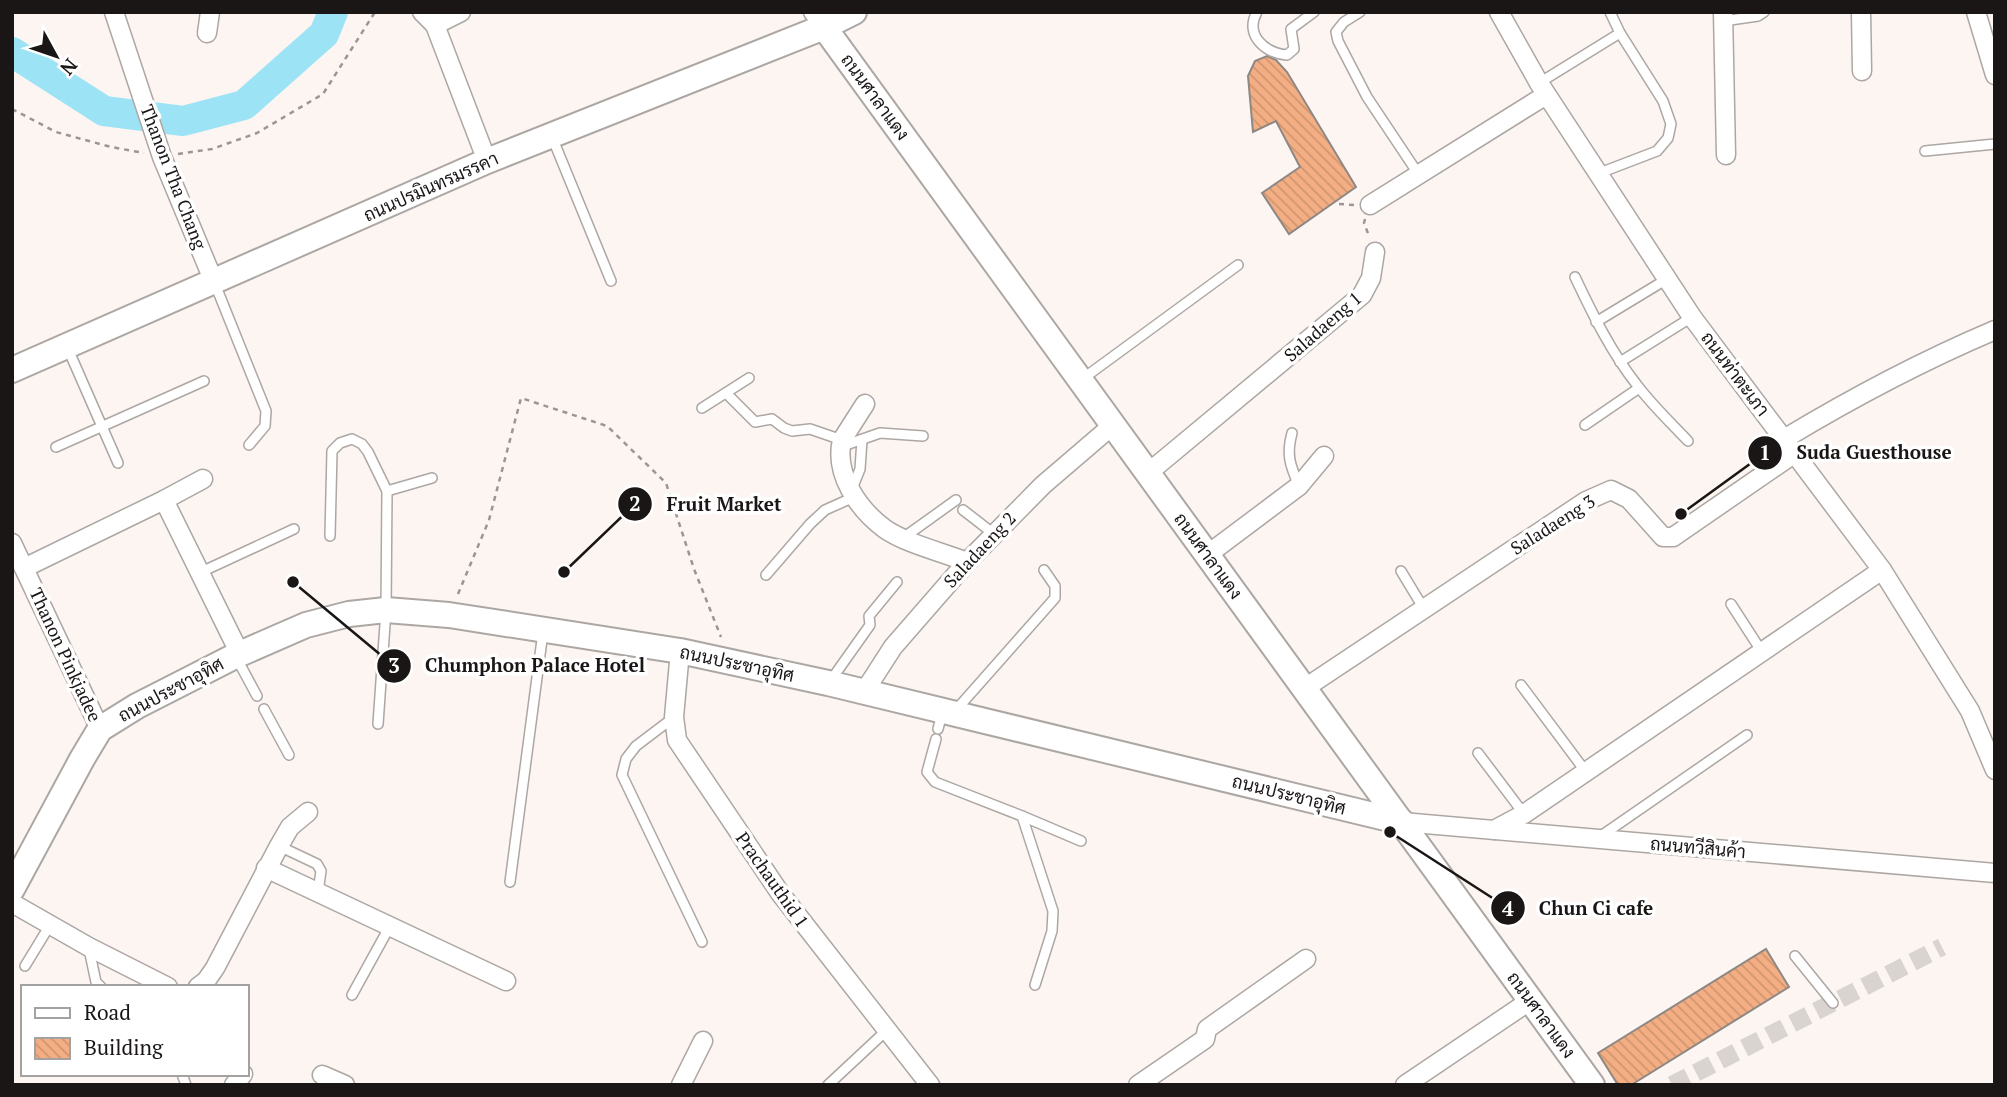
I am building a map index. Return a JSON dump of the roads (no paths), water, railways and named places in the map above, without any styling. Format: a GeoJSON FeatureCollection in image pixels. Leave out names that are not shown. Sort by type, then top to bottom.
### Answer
{"type":"FeatureCollection","features":[{"type":"Feature","properties":{"kind":"main road","name":"ถนนปรมินทรมรรคา"},"geometry":{"type":"LineString","coordinates":[[12,370],[487,161],[552,136],[818,20],[854,12]]}},
{"type":"Feature","properties":{"kind":"main road","name":"ถนนศาลาแดง"},"geometry":{"type":"LineString","coordinates":[[818,20],[1592,1085]]}},
{"type":"Feature","properties":{"kind":"main road","name":"ถนนประชาอุทิศ"},"geometry":{"type":"LineString","coordinates":[[14,886],[100,729],[137,706],[237,655],[306,625],[349,614],[386,610],[449,615],[680,651],[864,692],[942,723],[1402,822]]}},
{"type":"Feature","properties":{"kind":"street","name":"Thanon Tha Chang"},"geometry":{"type":"LineString","coordinates":[[114,12],[161,152],[214,282]]}},
{"type":"Feature","properties":{"kind":"street"},"geometry":{"type":"LineString","coordinates":[[207,33],[210,12]]}},
{"type":"Feature","properties":{"kind":"street"},"geometry":{"type":"LineString","coordinates":[[422,12],[435,25],[487,161]]}},
{"type":"Feature","properties":{"kind":"street"},"geometry":{"type":"LineString","coordinates":[[435,25],[461,12]]}},
{"type":"Feature","properties":{"kind":"street","name":"ถนนท่าตะเภา"},"geometry":{"type":"LineString","coordinates":[[1499,12],[1542,89],[1692,317],[1882,570],[1970,711],[1995,770]]}},
{"type":"Feature","properties":{"kind":"street"},"geometry":{"type":"LineString","coordinates":[[1861,12],[1862,71]]}},
{"type":"Feature","properties":{"kind":"street"},"geometry":{"type":"LineString","coordinates":[[1976,12],[1995,75]]}},
{"type":"Feature","properties":{"kind":"street"},"geometry":{"type":"LineString","coordinates":[[1723,17],[1726,155]]}},
{"type":"Feature","properties":{"kind":"street"},"geometry":{"type":"LineString","coordinates":[[1370,205],[1419,175],[1542,89]]}},
{"type":"Feature","properties":{"kind":"street","name":"Saladaeng 1"},"geometry":{"type":"LineString","coordinates":[[1148,473],[1362,295],[1371,278],[1376,252]]}},
{"type":"Feature","properties":{"kind":"street"},"geometry":{"type":"LineString","coordinates":[[1790,446],[1845,402],[1995,330]]}},
{"type":"Feature","properties":{"kind":"street"},"geometry":{"type":"LineString","coordinates":[[865,404],[841,444],[841,467],[853,494],[874,519],[887,529],[967,562]]}},
{"type":"Feature","properties":{"kind":"street","name":"Saladaeng 2"},"geometry":{"type":"LineString","coordinates":[[864,692],[893,647],[967,562],[1043,485],[1113,425]]}},
{"type":"Feature","properties":{"kind":"street","name":"Saladaeng 3"},"geometry":{"type":"LineString","coordinates":[[1304,688],[1586,501],[1611,490],[1629,499],[1662,537],[1673,537],[1790,446]]}},
{"type":"Feature","properties":{"kind":"street"},"geometry":{"type":"LineString","coordinates":[[1208,555],[1298,486],[1324,456]]}},
{"type":"Feature","properties":{"kind":"street"},"geometry":{"type":"LineString","coordinates":[[24,568],[204,479]]}},
{"type":"Feature","properties":{"kind":"street"},"geometry":{"type":"LineString","coordinates":[[164,499],[237,655]]}},
{"type":"Feature","properties":{"kind":"street","name":"Thanon Pinkjadee"},"geometry":{"type":"LineString","coordinates":[[12,543],[100,729]]}},
{"type":"Feature","properties":{"kind":"street"},"geometry":{"type":"LineString","coordinates":[[1494,830],[1524,814],[1882,570]]}},
{"type":"Feature","properties":{"kind":"street","name":"Prachauthid 1"},"geometry":{"type":"LineString","coordinates":[[680,651],[674,717],[677,740],[780,893],[930,1085]]}},
{"type":"Feature","properties":{"kind":"street"},"geometry":{"type":"LineString","coordinates":[[201,985],[215,968],[290,827],[308,812]]}},
{"type":"Feature","properties":{"kind":"street","name":"ถนนทวีสินค้า"},"geometry":{"type":"LineString","coordinates":[[1402,822],[1995,873]]}},
{"type":"Feature","properties":{"kind":"street"},"geometry":{"type":"LineString","coordinates":[[266,868],[506,981]]}},
{"type":"Feature","properties":{"kind":"street"},"geometry":{"type":"LineString","coordinates":[[14,886],[50,925],[164,985]]}},
{"type":"Feature","properties":{"kind":"street"},"geometry":{"type":"LineString","coordinates":[[1138,1085],[1205,1039],[1208,1030],[1306,959]]}},
{"type":"Feature","properties":{"kind":"street"},"geometry":{"type":"LineString","coordinates":[[1417,1081],[1531,1000]]}},
{"type":"Feature","properties":{"kind":"street"},"geometry":{"type":"LineString","coordinates":[[681,1085],[703,1041]]}},
{"type":"Feature","properties":{"kind":"street"},"geometry":{"type":"LineString","coordinates":[[322,1075],[345,1085]]}},
{"type":"Feature","properties":{"kind":"lane"},"geometry":{"type":"LineString","coordinates":[[1257,12],[1252,20],[1254,34],[1258,40],[1275,54],[1287,55],[1294,49],[1291,29],[1314,12]]}},
{"type":"Feature","properties":{"kind":"lane"},"geometry":{"type":"LineString","coordinates":[[1360,12],[1344,22],[1336,32],[1338,41],[1367,97],[1419,175]]}},
{"type":"Feature","properties":{"kind":"lane"},"geometry":{"type":"LineString","coordinates":[[1597,174],[1657,151],[1668,138],[1671,124],[1663,100],[1620,33],[1610,12]]}},
{"type":"Feature","properties":{"kind":"lane"},"geometry":{"type":"LineString","coordinates":[[1723,17],[1758,16],[1764,12]]}},
{"type":"Feature","properties":{"kind":"lane"},"geometry":{"type":"LineString","coordinates":[[1542,89],[1620,33]]}},
{"type":"Feature","properties":{"kind":"lane"},"geometry":{"type":"LineString","coordinates":[[552,136],[611,281]]}},
{"type":"Feature","properties":{"kind":"lane"},"geometry":{"type":"LineString","coordinates":[[1925,151],[1995,144]]}},
{"type":"Feature","properties":{"kind":"lane"},"geometry":{"type":"LineString","coordinates":[[1081,380],[1238,265]]}},
{"type":"Feature","properties":{"kind":"lane"},"geometry":{"type":"LineString","coordinates":[[1576,277],[1596,322],[1620,362],[1639,388],[1688,441]]}},
{"type":"Feature","properties":{"kind":"lane"},"geometry":{"type":"LineString","coordinates":[[1596,322],[1667,279]]}},
{"type":"Feature","properties":{"kind":"lane"},"geometry":{"type":"LineString","coordinates":[[214,282],[267,411],[265,426],[249,445]]}},
{"type":"Feature","properties":{"kind":"lane"},"geometry":{"type":"LineString","coordinates":[[1620,362],[1692,317]]}},
{"type":"Feature","properties":{"kind":"lane"},"geometry":{"type":"LineString","coordinates":[[66,346],[118,463]]}},
{"type":"Feature","properties":{"kind":"lane"},"geometry":{"type":"LineString","coordinates":[[702,408],[749,378]]}},
{"type":"Feature","properties":{"kind":"lane"},"geometry":{"type":"LineString","coordinates":[[56,447],[204,381]]}},
{"type":"Feature","properties":{"kind":"lane"},"geometry":{"type":"LineString","coordinates":[[1585,425],[1639,388]]}},
{"type":"Feature","properties":{"kind":"lane"},"geometry":{"type":"LineString","coordinates":[[726,393],[755,422],[772,419],[784,428],[810,429],[841,444],[880,433],[923,436]]}},
{"type":"Feature","properties":{"kind":"lane"},"geometry":{"type":"LineString","coordinates":[[1292,433],[1288,449],[1298,486]]}},
{"type":"Feature","properties":{"kind":"lane"},"geometry":{"type":"LineString","coordinates":[[330,536],[332,452],[340,443],[352,439],[362,444],[368,452],[387,491],[386,610],[378,724]]}},
{"type":"Feature","properties":{"kind":"lane"},"geometry":{"type":"LineString","coordinates":[[766,575],[825,510],[853,494],[860,469],[862,440]]}},
{"type":"Feature","properties":{"kind":"lane"},"geometry":{"type":"LineString","coordinates":[[387,491],[432,478]]}},
{"type":"Feature","properties":{"kind":"lane"},"geometry":{"type":"LineString","coordinates":[[903,537],[956,500]]}},
{"type":"Feature","properties":{"kind":"lane"},"geometry":{"type":"LineString","coordinates":[[963,510],[994,534]]}},
{"type":"Feature","properties":{"kind":"lane"},"geometry":{"type":"LineString","coordinates":[[199,573],[294,529]]}},
{"type":"Feature","properties":{"kind":"lane"},"geometry":{"type":"LineString","coordinates":[[1044,570],[1055,586],[1055,598],[942,723],[927,772],[934,782],[1081,841]]}},
{"type":"Feature","properties":{"kind":"lane"},"geometry":{"type":"LineString","coordinates":[[1401,571],[1424,609]]}},
{"type":"Feature","properties":{"kind":"lane"},"geometry":{"type":"LineString","coordinates":[[828,684],[870,625],[869,616],[897,582]]}},
{"type":"Feature","properties":{"kind":"lane"},"geometry":{"type":"LineString","coordinates":[[1731,604],[1762,652]]}},
{"type":"Feature","properties":{"kind":"lane"},"geometry":{"type":"LineString","coordinates":[[510,882],[543,630]]}},
{"type":"Feature","properties":{"kind":"lane"},"geometry":{"type":"LineString","coordinates":[[237,655],[257,696]]}},
{"type":"Feature","properties":{"kind":"lane"},"geometry":{"type":"LineString","coordinates":[[1521,685],[1586,772]]}},
{"type":"Feature","properties":{"kind":"lane"},"geometry":{"type":"LineString","coordinates":[[264,709],[289,755]]}},
{"type":"Feature","properties":{"kind":"lane"},"geometry":{"type":"LineString","coordinates":[[674,717],[636,746],[626,760],[622,775],[702,942]]}},
{"type":"Feature","properties":{"kind":"lane"},"geometry":{"type":"LineString","coordinates":[[1596,839],[1747,735]]}},
{"type":"Feature","properties":{"kind":"lane"},"geometry":{"type":"LineString","coordinates":[[1478,753],[1524,814]]}},
{"type":"Feature","properties":{"kind":"lane"},"geometry":{"type":"LineString","coordinates":[[1022,816],[1053,911],[1052,931],[1035,985]]}},
{"type":"Feature","properties":{"kind":"lane"},"geometry":{"type":"LineString","coordinates":[[279,846],[317,864],[321,871],[318,892]]}},
{"type":"Feature","properties":{"kind":"lane"},"geometry":{"type":"LineString","coordinates":[[25,966],[50,925]]}},
{"type":"Feature","properties":{"kind":"lane"},"geometry":{"type":"LineString","coordinates":[[352,995],[390,926]]}},
{"type":"Feature","properties":{"kind":"lane"},"geometry":{"type":"LineString","coordinates":[[89,947],[96,982],[99,985]]}},
{"type":"Feature","properties":{"kind":"lane"},"geometry":{"type":"LineString","coordinates":[[1796,956],[1833,1003]]}},
{"type":"Feature","properties":{"kind":"lane"},"geometry":{"type":"LineString","coordinates":[[828,1085],[887,1030]]}},
{"type":"Feature","properties":{"kind":"waterway"},"geometry":{"type":"LineString","coordinates":[[12,52],[104,111],[183,121],[244,105],[324,34],[333,12]]}},
{"type":"Feature","properties":{"kind":"tunnel"},"geometry":{"type":"LineString","coordinates":[[1672,1085],[1942,947]]}},
{"type":"Feature","properties":{"kind":"place","name":"Suda Guesthouse"},"geometry":{"type":"Point","coordinates":[1681,514]}},
{"type":"Feature","properties":{"kind":"place","name":"Fruit Market"},"geometry":{"type":"Point","coordinates":[564,572]}},
{"type":"Feature","properties":{"kind":"place","name":"Chumphon Palace Hotel"},"geometry":{"type":"Point","coordinates":[293,582]}},
{"type":"Feature","properties":{"kind":"place","name":"Chun Ci cafe"},"geometry":{"type":"Point","coordinates":[1390,832]}}]}
